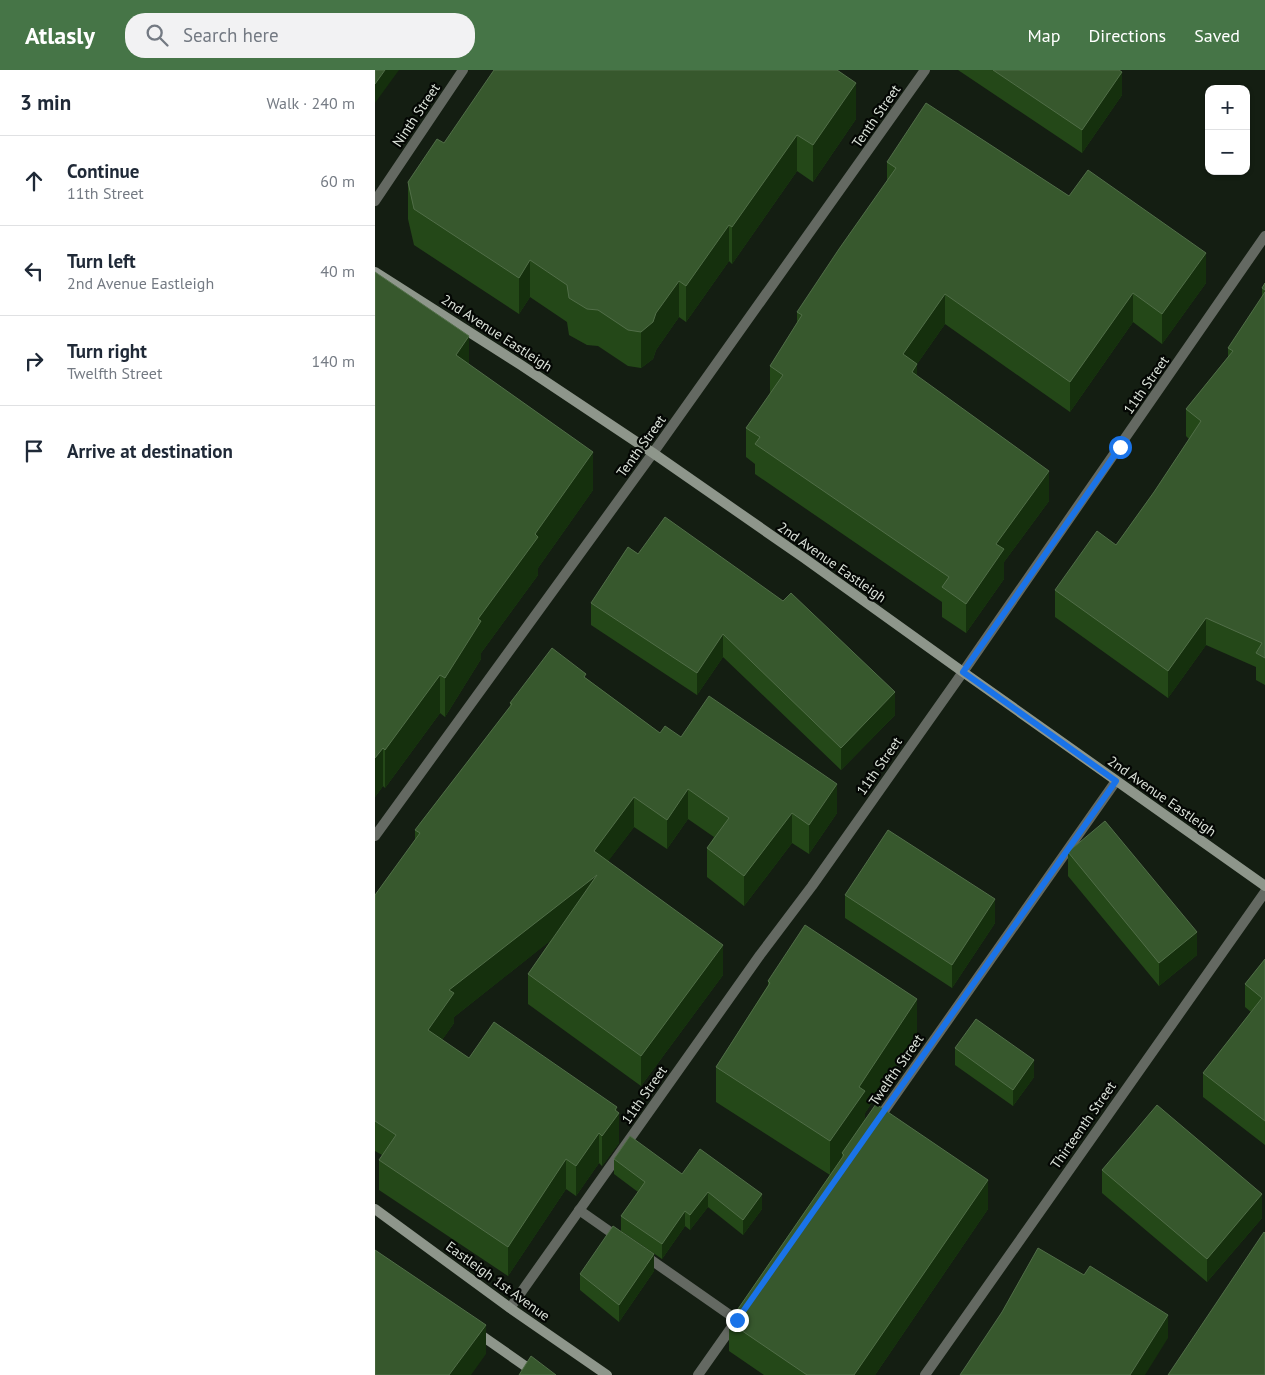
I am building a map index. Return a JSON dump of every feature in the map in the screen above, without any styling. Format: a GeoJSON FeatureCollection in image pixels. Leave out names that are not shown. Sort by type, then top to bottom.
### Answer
{"type":"FeatureCollection","features":[{"type":"Feature","properties":{"kind":"street","name":"Ninth Street"},"geometry":{"type":"LineString","coordinates":[[375,201],[463,70]]}},
{"type":"Feature","properties":{"kind":"street","name":"Tenth Street"},"geometry":{"type":"LineString","coordinates":[[375,836],[653,453],[925,70]]}},
{"type":"Feature","properties":{"kind":"street","name":"11th Street"},"geometry":{"type":"LineString","coordinates":[[511,1308],[759,955],[812,886],[963,672],[1265,236]]}},
{"type":"Feature","properties":{"kind":"street","name":"2nd Avenue Eastleigh"},"geometry":{"type":"LineString","coordinates":[[375,272],[521,365],[653,453],[796,552],[1265,886]]}},
{"type":"Feature","properties":{"kind":"street","name":"Twelfth Street"},"geometry":{"type":"LineString","coordinates":[[869,1132],[1116,781]]}},
{"type":"Feature","properties":{"kind":"street","name":"Thirteenth Street"},"geometry":{"type":"LineString","coordinates":[[925,1375],[1265,892]]}},
{"type":"Feature","properties":{"kind":"street","name":"Eastleigh 1st Avenue"},"geometry":{"type":"LineString","coordinates":[[375,1209],[607,1375]]}},
{"type":"Feature","properties":{"kind":"street"},"geometry":{"type":"LineString","coordinates":[[579,1210],[629,1245],[739,1316],[698,1375]]}},
{"type":"Feature","properties":{"kind":"street"},"geometry":{"type":"LineString","coordinates":[[468,1326],[538,1375]]}},
{"type":"Feature","properties":{"kind":"building"},"geometry":{"type":"Polygon","coordinates":[[[375,70],[385,70],[375,84],[375,70]]]}},
{"type":"Feature","properties":{"kind":"building"},"geometry":{"type":"Polygon","coordinates":[[[494,70],[837,70],[856,83],[813,145],[797,135],[732,227],[729,225],[686,286],[679,281],[656,313],[653,322],[641,332],[628,330],[598,310],[587,309],[569,298],[567,285],[530,260],[519,278],[414,209],[408,182],[437,139],[444,143],[494,70]]]}},
{"type":"Feature","properties":{"kind":"building"},"geometry":{"type":"Polygon","coordinates":[[[993,70],[1119,70],[1122,72],[1082,130],[993,70]]]}},
{"type":"Feature","properties":{"kind":"building"},"geometry":{"type":"Polygon","coordinates":[[[926,103],[1069,196],[1088,170],[1206,253],[1162,314],[1133,293],[1070,382],[945,294],[903,354],[917,364],[912,372],[1049,471],[996,544],[1004,549],[966,604],[942,587],[949,577],[755,444],[760,437],[746,428],[783,375],[770,366],[802,315],[797,312],[896,168],[887,162],[926,103]]]}},
{"type":"Feature","properties":{"kind":"building"},"geometry":{"type":"Polygon","coordinates":[[[375,272],[469,336],[456,355],[593,452],[535,534],[538,537],[478,619],[481,621],[445,678],[440,675],[385,750],[383,748],[375,758],[375,272]]]}},
{"type":"Feature","properties":{"kind":"building"},"geometry":{"type":"Polygon","coordinates":[[[1265,292],[1265,658],[1256,653],[1262,643],[1206,618],[1168,671],[1055,590],[1097,531],[1116,545],[1154,492],[1201,421],[1186,409],[1233,351],[1228,348],[1265,292]]]}},
{"type":"Feature","properties":{"kind":"building"},"geometry":{"type":"Polygon","coordinates":[[[665,517],[783,601],[791,593],[895,692],[841,748],[723,634],[697,673],[591,603],[628,547],[638,554],[665,517]]]}},
{"type":"Feature","properties":{"kind":"building"},"geometry":{"type":"Polygon","coordinates":[[[552,648],[586,674],[584,677],[660,733],[665,726],[681,737],[709,696],[837,784],[809,825],[792,813],[744,876],[707,848],[729,818],[688,789],[667,820],[634,797],[594,851],[723,945],[641,1056],[528,974],[597,875],[449,990],[454,993],[428,1030],[469,1058],[494,1022],[617,1107],[615,1110],[619,1113],[602,1136],[599,1133],[576,1166],[566,1159],[508,1247],[379,1160],[396,1135],[375,1121],[375,895],[420,833],[415,830],[512,704],[510,703],[552,648]]]}},
{"type":"Feature","properties":{"kind":"building"},"geometry":{"type":"Polygon","coordinates":[[[1105,821],[1197,932],[1159,963],[1068,852],[1105,821]]]}},
{"type":"Feature","properties":{"kind":"building"},"geometry":{"type":"Polygon","coordinates":[[[888,830],[995,899],[952,965],[845,895],[888,830]]]}},
{"type":"Feature","properties":{"kind":"building"},"geometry":{"type":"Polygon","coordinates":[[[805,925],[917,999],[859,1087],[865,1091],[830,1141],[716,1067],[770,983],[768,981],[805,925]]]}},
{"type":"Feature","properties":{"kind":"building"},"geometry":{"type":"Polygon","coordinates":[[[1265,959],[1265,1121],[1203,1073],[1262,998],[1245,984],[1265,959]]]}},
{"type":"Feature","properties":{"kind":"building"},"geometry":{"type":"Polygon","coordinates":[[[976,1019],[1034,1060],[1013,1090],[955,1048],[976,1019]]]}},
{"type":"Feature","properties":{"kind":"building"},"geometry":{"type":"Polygon","coordinates":[[[876,1104],[988,1180],[854,1375],[807,1375],[729,1322],[844,1155],[842,1153],[876,1104]]]}},
{"type":"Feature","properties":{"kind":"building"},"geometry":{"type":"Polygon","coordinates":[[[1157,1105],[1262,1194],[1207,1259],[1102,1170],[1157,1105]]]}},
{"type":"Feature","properties":{"kind":"building"},"geometry":{"type":"Polygon","coordinates":[[[630,1136],[682,1174],[700,1149],[762,1194],[743,1220],[708,1192],[690,1215],[685,1211],[662,1244],[621,1216],[645,1182],[614,1159],[630,1136]]]}},
{"type":"Feature","properties":{"kind":"building"},"geometry":{"type":"Polygon","coordinates":[[[613,1226],[654,1254],[619,1305],[580,1274],[613,1226]]]}},
{"type":"Feature","properties":{"kind":"building"},"geometry":{"type":"Polygon","coordinates":[[[1264,1232],[1265,1375],[1168,1375],[1264,1232]]]}},
{"type":"Feature","properties":{"kind":"building"},"geometry":{"type":"Polygon","coordinates":[[[1038,1248],[1084,1275],[1090,1266],[1168,1315],[1130,1375],[960,1375],[1002,1312],[1038,1248]]]}},
{"type":"Feature","properties":{"kind":"building"},"geometry":{"type":"Polygon","coordinates":[[[375,1250],[486,1325],[449,1375],[375,1375],[375,1250]]]}},
{"type":"Feature","properties":{"kind":"building"},"geometry":{"type":"Polygon","coordinates":[[[531,1356],[556,1375],[519,1375],[531,1356]]]}},
{"type":"Feature","properties":{"kind":"route"},"geometry":{"type":"LineString","coordinates":[[737,1320],[1116,781],[963,672],[1120,447]]}}]}
